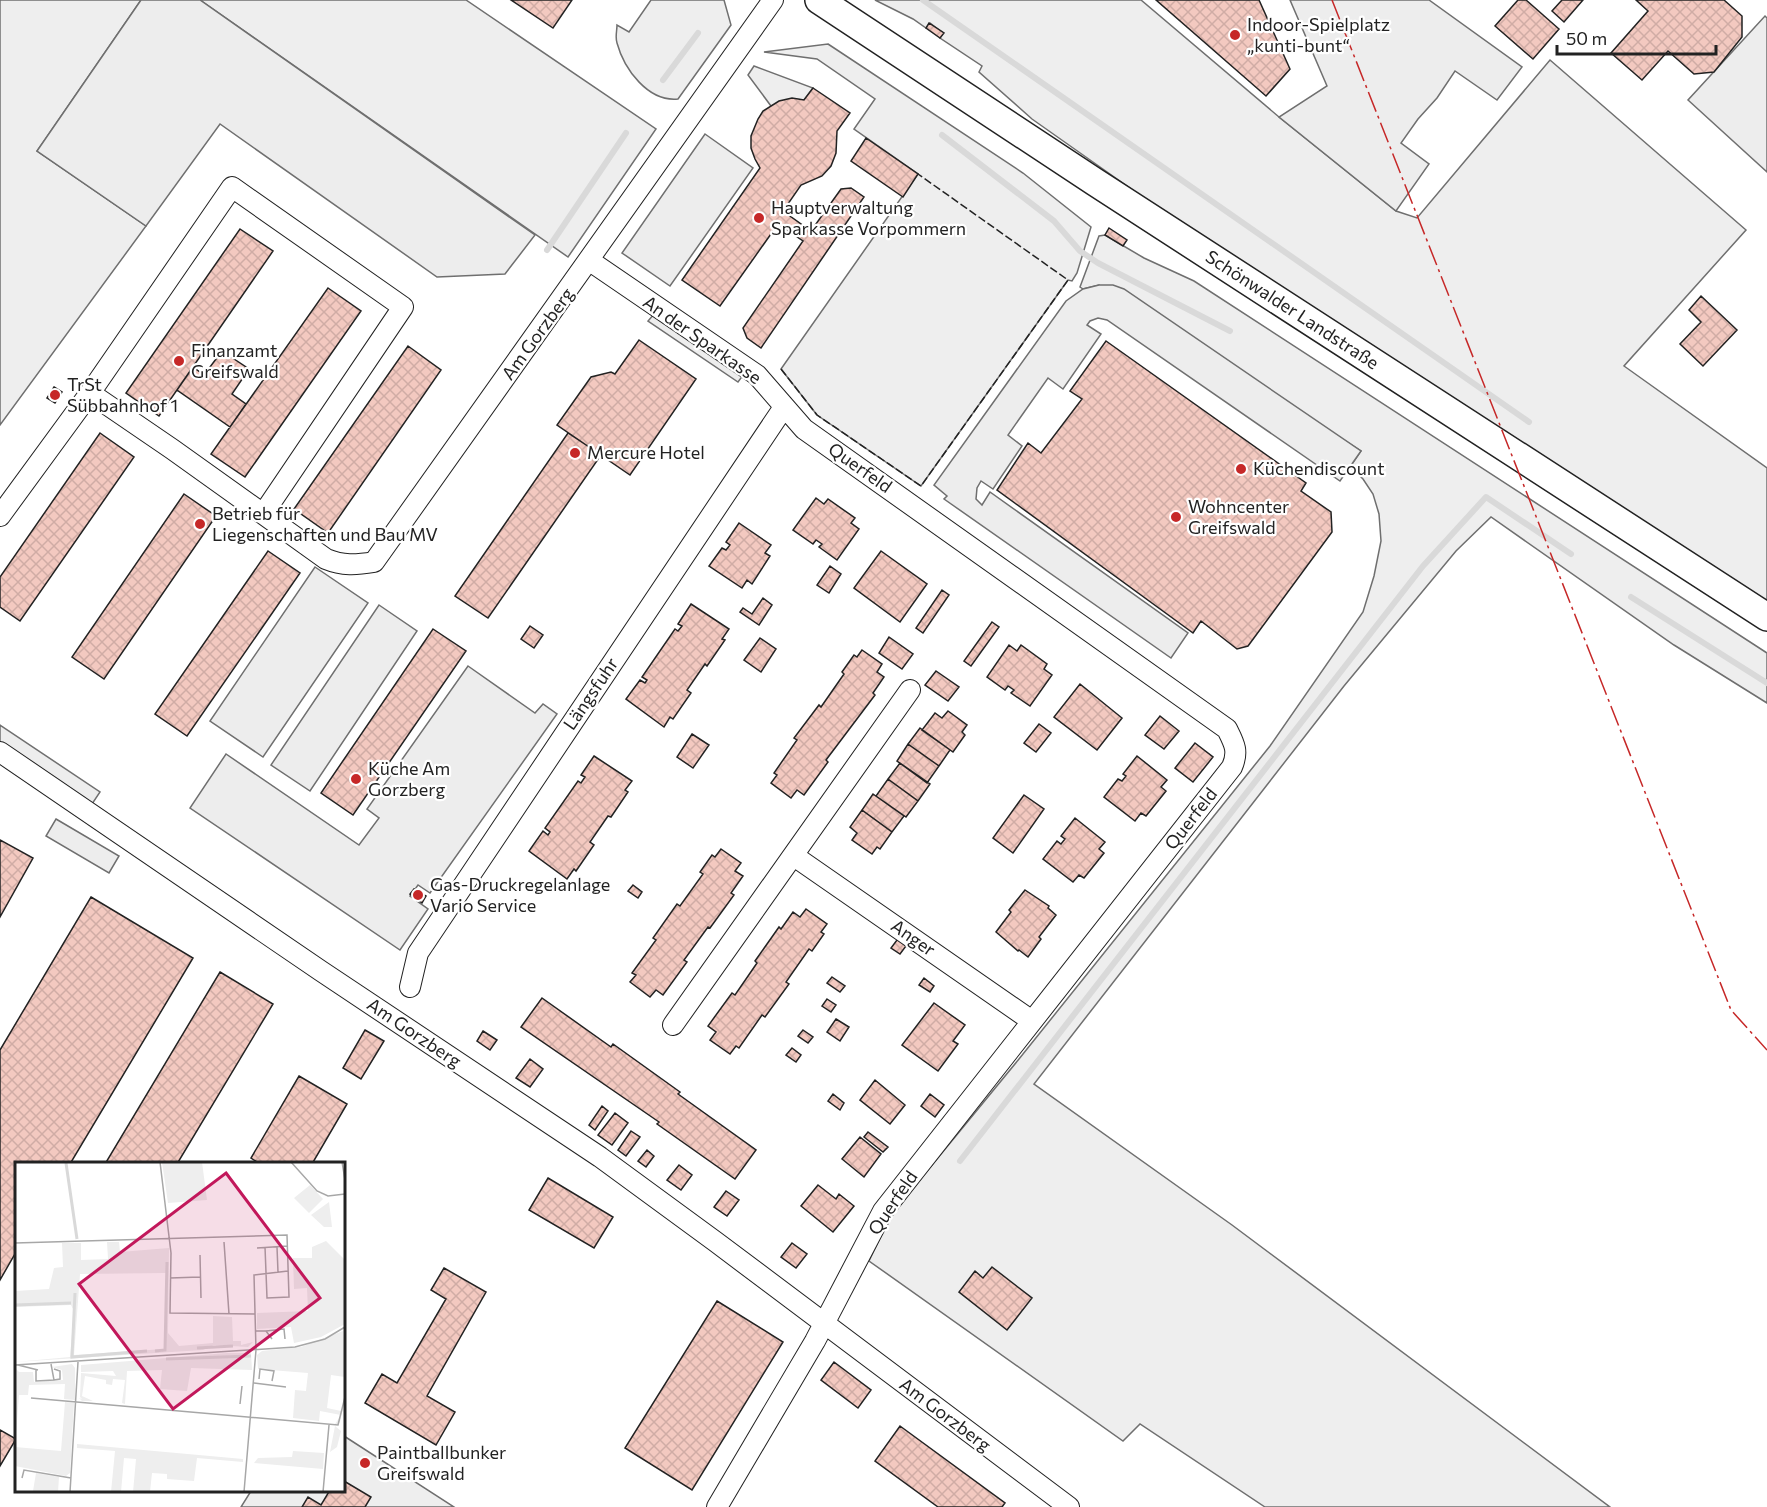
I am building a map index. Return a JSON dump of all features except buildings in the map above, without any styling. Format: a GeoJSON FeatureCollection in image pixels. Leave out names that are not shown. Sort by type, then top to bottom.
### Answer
{"type":"FeatureCollection","features":[{"type":"Feature","properties":{"kind":"main road","name":"Schönwalder Landstraße"},"geometry":{"type":"LineString","coordinates":[[819,0],[1095,182],[1767,617]]}},
{"type":"Feature","properties":{"kind":"street","name":"Am Gorzberg"},"geometry":{"type":"LineString","coordinates":[[90,393],[326,559],[337,564],[353,566],[374,562],[590,261],[773,0]]}},
{"type":"Feature","properties":{"kind":"street"},"geometry":{"type":"LineString","coordinates":[[0,516],[90,393],[232,187],[403,307],[263,514]]}},
{"type":"Feature","properties":{"kind":"street","name":"An der Sparkasse"},"geometry":{"type":"LineString","coordinates":[[590,261],[757,375],[804,429]]}},
{"type":"Feature","properties":{"kind":"street","name":"Längsfuhr"},"geometry":{"type":"LineString","coordinates":[[410,987],[418,953],[784,407]]}},
{"type":"Feature","properties":{"kind":"street","name":"Querfeld"},"geometry":{"type":"LineString","coordinates":[[804,429],[1227,729],[1236,748],[1236,758],[1232,766],[883,1211],[847,1282],[822,1323]]}},
{"type":"Feature","properties":{"kind":"street"},"geometry":{"type":"LineString","coordinates":[[673,1025],[910,690]]}},
{"type":"Feature","properties":{"kind":"street","name":"Am Gorzberg"},"geometry":{"type":"LineString","coordinates":[[0,752],[321,971],[600,1157],[1069,1507]]}},
{"type":"Feature","properties":{"kind":"street","name":"Anger"},"geometry":{"type":"LineString","coordinates":[[794,856],[1032,1021]]}},
{"type":"Feature","properties":{"kind":"street"},"geometry":{"type":"LineString","coordinates":[[717,1507],[814,1341],[822,1323]]}},
{"type":"Feature","properties":{"kind":"shaded area"},"geometry":{"type":"Polygon","coordinates":[[[0,0],[141,0],[37,151],[146,226],[0,425],[0,0]]]}},
{"type":"Feature","properties":{"kind":"shaded area"},"geometry":{"type":"Polygon","coordinates":[[[141,0],[200,0],[535,235],[505,274],[437,277],[220,124],[146,226],[37,151],[141,0]]]}},
{"type":"Feature","properties":{"kind":"shaded area"},"geometry":{"type":"Polygon","coordinates":[[[200,0],[466,0],[656,129],[568,257],[200,0]]]}},
{"type":"Feature","properties":{"kind":"shaded area"},"geometry":{"type":"Polygon","coordinates":[[[651,0],[724,0],[731,25],[678,99],[667,99],[657,95],[639,82],[625,63],[617,43],[617,25],[629,32],[651,0]]]}},
{"type":"Feature","properties":{"kind":"shaded area"},"geometry":{"type":"Polygon","coordinates":[[[875,0],[1141,0],[1279,117],[1396,211],[1417,218],[1550,60],[1746,230],[1624,366],[1767,468],[1767,605],[1161,210],[1032,119],[979,72],[982,66],[940,38],[943,33],[930,23],[926,28],[875,0]]]}},
{"type":"Feature","properties":{"kind":"shaded area"},"geometry":{"type":"Polygon","coordinates":[[[1290,0],[1429,0],[1522,67],[1497,100],[1455,71],[1437,98],[1401,143],[1429,164],[1396,211],[1279,117],[1327,86],[1290,0]]]}},
{"type":"Feature","properties":{"kind":"shaded area"},"geometry":{"type":"Polygon","coordinates":[[[1765,16],[1767,18],[1767,172],[1688,100],[1765,16]]]}},
{"type":"Feature","properties":{"kind":"shaded area"},"geometry":{"type":"Polygon","coordinates":[[[828,44],[1023,173],[1091,227],[1077,273],[1072,281],[1068,280],[921,486],[817,415],[781,369],[918,174],[854,129],[875,99],[817,59],[764,52],[828,44]]]}},
{"type":"Feature","properties":{"kind":"shaded area"},"geometry":{"type":"Polygon","coordinates":[[[754,66],[813,88],[804,100],[791,99],[771,106],[748,75],[754,66]]]}},
{"type":"Feature","properties":{"kind":"shaded area"},"geometry":{"type":"Polygon","coordinates":[[[705,134],[753,168],[670,286],[622,253],[705,134]]]}},
{"type":"Feature","properties":{"kind":"shaded area"},"geometry":{"type":"Polygon","coordinates":[[[1105,235],[1144,258],[1194,281],[1767,653],[1767,703],[1674,645],[1491,517],[1456,551],[1344,686],[1034,1084],[1232,1225],[1610,1507],[1265,1507],[1140,1424],[1123,1441],[869,1261],[891,1215],[1270,746],[1363,612],[1374,576],[1381,541],[1379,514],[1373,494],[1363,479],[1350,467],[1361,451],[1099,285],[1083,289],[1080,287],[1099,236],[1105,235]]]}},
{"type":"Feature","properties":{"kind":"shaded area"},"geometry":{"type":"Polygon","coordinates":[[[1099,285],[1113,285],[1124,289],[1361,451],[1340,481],[1107,320],[1098,318],[1090,321],[1087,325],[1101,334],[1063,389],[1048,378],[1008,435],[1022,446],[993,489],[981,481],[977,488],[976,499],[982,505],[990,492],[1188,633],[1171,658],[944,499],[947,496],[934,485],[1066,301],[1083,289],[1099,285]]]}},
{"type":"Feature","properties":{"kind":"shaded area"},"geometry":{"type":"Polygon","coordinates":[[[655,313],[744,374],[738,382],[648,321],[655,313]]]}},
{"type":"Feature","properties":{"kind":"shaded area"},"geometry":{"type":"Polygon","coordinates":[[[315,567],[368,603],[263,757],[210,721],[315,567]]]}},
{"type":"Feature","properties":{"kind":"shaded area"},"geometry":{"type":"Polygon","coordinates":[[[379,605],[417,631],[310,791],[271,765],[379,605]]]}},
{"type":"Feature","properties":{"kind":"shaded area"},"geometry":{"type":"Polygon","coordinates":[[[468,666],[535,713],[543,704],[557,714],[430,893],[418,885],[410,896],[428,909],[400,950],[190,808],[226,754],[359,845],[379,818],[367,809],[468,666]]]}},
{"type":"Feature","properties":{"kind":"shaded area"},"geometry":{"type":"Polygon","coordinates":[[[0,725],[100,792],[92,804],[0,742],[0,725]]]}},
{"type":"Feature","properties":{"kind":"shaded area"},"geometry":{"type":"Polygon","coordinates":[[[56,819],[119,856],[109,873],[46,836],[56,819]]]}},
{"type":"Feature","properties":{"kind":"shaded area","name":"Paintballbunker Greifswald"},"geometry":{"type":"Polygon","coordinates":[[[345,1437],[454,1507],[241,1507],[250,1492],[345,1492],[345,1437]]]}},
{"type":"Feature","properties":{"kind":"waterway"},"geometry":{"type":"LineString","coordinates":[[923,0],[1529,422]]}},
{"type":"Feature","properties":{"kind":"waterway"},"geometry":{"type":"LineString","coordinates":[[663,80],[698,33]]}},
{"type":"Feature","properties":{"kind":"waterway"},"geometry":{"type":"LineString","coordinates":[[547,250],[626,133]]}},
{"type":"Feature","properties":{"kind":"waterway"},"geometry":{"type":"LineString","coordinates":[[942,135],[1054,221],[1080,251],[1098,263],[1230,331]]}},
{"type":"Feature","properties":{"kind":"waterway"},"geometry":{"type":"LineString","coordinates":[[960,1161],[1423,566],[1486,497],[1571,554]]}},
{"type":"Feature","properties":{"kind":"waterway"},"geometry":{"type":"LineString","coordinates":[[1631,597],[1767,683]]}},
{"type":"Feature","properties":{"kind":"fence"},"geometry":{"type":"LineString","coordinates":[[781,369],[817,415],[921,486],[1068,280],[918,174]]}},
{"type":"Feature","properties":{"kind":"power"},"geometry":{"type":"LineString","coordinates":[[1332,0],[1731,1010],[1767,1050]]}},
{"type":"Feature","properties":{"kind":"place","name":"Indoor-Spielplatz „kunti-bunt“"},"geometry":{"type":"Point","coordinates":[1235,35]}},
{"type":"Feature","properties":{"kind":"place","name":"Hauptverwaltung Sparkasse Vorpommern"},"geometry":{"type":"Point","coordinates":[759,218]}},
{"type":"Feature","properties":{"kind":"place","name":"Finanzamt Greifswald"},"geometry":{"type":"Point","coordinates":[179,361]}},
{"type":"Feature","properties":{"kind":"place","name":"TrSt Sübbahnhof 1"},"geometry":{"type":"Point","coordinates":[55,395]}},
{"type":"Feature","properties":{"kind":"place","name":"Mercure Hotel"},"geometry":{"type":"Point","coordinates":[575,453]}},
{"type":"Feature","properties":{"kind":"place","name":"Küchendiscount"},"geometry":{"type":"Point","coordinates":[1241,469]}},
{"type":"Feature","properties":{"kind":"place","name":"Wohncenter Greifswald"},"geometry":{"type":"Point","coordinates":[1176,517]}},
{"type":"Feature","properties":{"kind":"place","name":"Betrieb für Liegenschaften und Bau MV"},"geometry":{"type":"Point","coordinates":[200,524]}},
{"type":"Feature","properties":{"kind":"place","name":"Küche Am Gorzberg"},"geometry":{"type":"Point","coordinates":[356,779]}},
{"type":"Feature","properties":{"kind":"place","name":"Gas-Druckregelanlage Vario Service"},"geometry":{"type":"Point","coordinates":[418,895]}},
{"type":"Feature","properties":{"kind":"place","name":"Paintballbunker Greifswald"},"geometry":{"type":"Point","coordinates":[365,1463]}}]}
